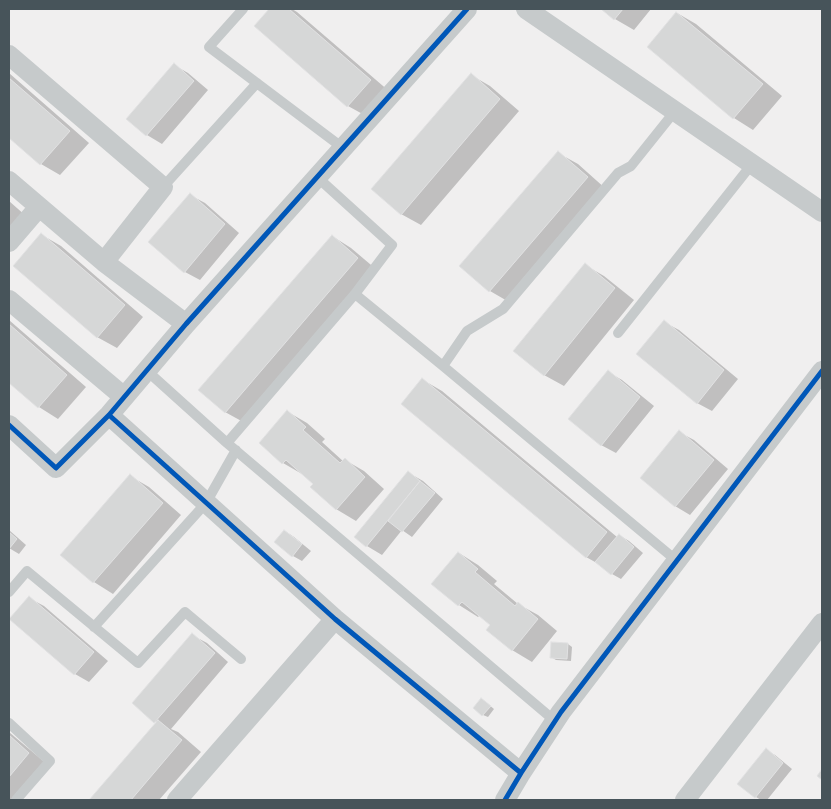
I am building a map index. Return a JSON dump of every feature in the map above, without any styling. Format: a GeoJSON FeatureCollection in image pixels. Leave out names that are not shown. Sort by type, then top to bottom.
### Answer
{"type":"FeatureCollection","features":[{"type":"Feature","properties":{"kind":"street"},"geometry":{"type":"LineString","coordinates":[[9,425],[56,468],[109,415],[186,324],[467,9]]}},
{"type":"Feature","properties":{"kind":"street"},"geometry":{"type":"LineString","coordinates":[[526,9],[822,212]]}},
{"type":"Feature","properties":{"kind":"street"},"geometry":{"type":"LineString","coordinates":[[9,55],[163,187],[104,262]]}},
{"type":"Feature","properties":{"kind":"street"},"geometry":{"type":"LineString","coordinates":[[9,180],[104,262],[186,324]]}},
{"type":"Feature","properties":{"kind":"street"},"geometry":{"type":"LineString","coordinates":[[9,242],[39,207]]}},
{"type":"Feature","properties":{"kind":"street"},"geometry":{"type":"LineString","coordinates":[[9,300],[124,397]]}},
{"type":"Feature","properties":{"kind":"street"},"geometry":{"type":"LineString","coordinates":[[506,800],[555,721],[822,371]]}},
{"type":"Feature","properties":{"kind":"street"},"geometry":{"type":"LineString","coordinates":[[109,415],[334,619],[521,773]]}},
{"type":"Feature","properties":{"kind":"street"},"geometry":{"type":"LineString","coordinates":[[177,800],[334,619]]}},
{"type":"Feature","properties":{"kind":"street"},"geometry":{"type":"LineString","coordinates":[[685,800],[822,623]]}},
{"type":"Feature","properties":{"kind":"lane"},"geometry":{"type":"LineString","coordinates":[[243,9],[209,47],[343,148]]}},
{"type":"Feature","properties":{"kind":"lane"},"geometry":{"type":"LineString","coordinates":[[163,187],[257,83]]}},
{"type":"Feature","properties":{"kind":"lane"},"geometry":{"type":"LineString","coordinates":[[443,366],[467,331],[503,309],[618,173],[631,166],[675,111]]}},
{"type":"Feature","properties":{"kind":"lane"},"geometry":{"type":"LineString","coordinates":[[618,333],[752,164]]}},
{"type":"Feature","properties":{"kind":"lane"},"geometry":{"type":"LineString","coordinates":[[227,443],[356,294],[392,245],[317,177]]}},
{"type":"Feature","properties":{"kind":"lane"},"geometry":{"type":"LineString","coordinates":[[356,294],[677,561]]}},
{"type":"Feature","properties":{"kind":"lane"},"geometry":{"type":"LineString","coordinates":[[146,370],[227,443],[555,721]]}},
{"type":"Feature","properties":{"kind":"lane"},"geometry":{"type":"LineString","coordinates":[[94,627],[206,503],[236,450]]}},
{"type":"Feature","properties":{"kind":"lane"},"geometry":{"type":"LineString","coordinates":[[9,592],[26,572],[138,663],[185,612],[241,659]]}},
{"type":"Feature","properties":{"kind":"lane"},"geometry":{"type":"LineString","coordinates":[[9,723],[50,761],[16,800]]}},
{"type":"Feature","properties":{"kind":"building"},"geometry":{"type":"Polygon","coordinates":[[[269,9],[289,9],[371,80],[347,107],[254,26],[269,9]]]}},
{"type":"Feature","properties":{"kind":"building"},"geometry":{"type":"Polygon","coordinates":[[[601,9],[623,9],[614,20],[601,9]]]}},
{"type":"Feature","properties":{"kind":"building"},"geometry":{"type":"Polygon","coordinates":[[[676,12],[763,84],[733,119],[647,47],[676,12]]]}},
{"type":"Feature","properties":{"kind":"building"},"geometry":{"type":"Polygon","coordinates":[[[174,63],[194,81],[146,136],[126,119],[174,63]]]}},
{"type":"Feature","properties":{"kind":"building"},"geometry":{"type":"Polygon","coordinates":[[[471,73],[500,99],[401,215],[371,189],[471,73]]]}},
{"type":"Feature","properties":{"kind":"building"},"geometry":{"type":"Polygon","coordinates":[[[9,78],[70,131],[40,165],[9,138],[9,78]]]}},
{"type":"Feature","properties":{"kind":"building"},"geometry":{"type":"Polygon","coordinates":[[[558,151],[588,177],[489,292],[459,266],[558,151]]]}},
{"type":"Feature","properties":{"kind":"building"},"geometry":{"type":"Polygon","coordinates":[[[190,193],[225,224],[184,273],[148,242],[190,193]]]}},
{"type":"Feature","properties":{"kind":"building"},"geometry":{"type":"Polygon","coordinates":[[[41,233],[125,305],[97,338],[13,266],[41,233]]]}},
{"type":"Feature","properties":{"kind":"building"},"geometry":{"type":"Polygon","coordinates":[[[332,235],[358,258],[225,413],[198,390],[332,235]]]}},
{"type":"Feature","properties":{"kind":"building"},"geometry":{"type":"Polygon","coordinates":[[[585,263],[615,288],[544,376],[513,351],[585,263]]]}},
{"type":"Feature","properties":{"kind":"building"},"geometry":{"type":"Polygon","coordinates":[[[664,320],[724,370],[697,404],[636,354],[664,320]]]}},
{"type":"Feature","properties":{"kind":"building"},"geometry":{"type":"Polygon","coordinates":[[[9,324],[67,375],[38,408],[9,383],[9,324]]]}},
{"type":"Feature","properties":{"kind":"building"},"geometry":{"type":"Polygon","coordinates":[[[608,370],[640,397],[601,446],[568,419],[608,370]]]}},
{"type":"Feature","properties":{"kind":"building"},"geometry":{"type":"Polygon","coordinates":[[[422,378],[607,532],[586,558],[401,404],[422,378]]]}},
{"type":"Feature","properties":{"kind":"building"},"geometry":{"type":"Polygon","coordinates":[[[287,410],[306,427],[303,430],[340,463],[345,458],[365,477],[336,510],[310,487],[313,484],[286,460],[282,464],[259,443],[287,410]]]}},
{"type":"Feature","properties":{"kind":"building"},"geometry":{"type":"Polygon","coordinates":[[[679,430],[714,460],[675,507],[640,478],[679,430]]]}},
{"type":"Feature","properties":{"kind":"building"},"geometry":{"type":"Polygon","coordinates":[[[408,471],[420,481],[366,547],[354,537],[408,471]]]}},
{"type":"Feature","properties":{"kind":"building"},"geometry":{"type":"Polygon","coordinates":[[[130,474],[163,503],[93,583],[60,555],[130,474]]]}},
{"type":"Feature","properties":{"kind":"building"},"geometry":{"type":"Polygon","coordinates":[[[420,481],[435,493],[402,532],[388,521],[420,481]]]}},
{"type":"Feature","properties":{"kind":"building"},"geometry":{"type":"Polygon","coordinates":[[[284,530],[302,544],[292,557],[274,542],[284,530]]]}},
{"type":"Feature","properties":{"kind":"building"},"geometry":{"type":"Polygon","coordinates":[[[9,532],[17,539],[9,549],[9,532]]]}},
{"type":"Feature","properties":{"kind":"building"},"geometry":{"type":"Polygon","coordinates":[[[619,534],[634,547],[611,575],[595,562],[619,534]]]}},
{"type":"Feature","properties":{"kind":"building"},"geometry":{"type":"Polygon","coordinates":[[[458,552],[478,569],[475,572],[515,606],[518,602],[538,619],[512,651],[486,630],[490,625],[462,602],[458,606],[431,584],[458,552]]]}},
{"type":"Feature","properties":{"kind":"building"},"geometry":{"type":"Polygon","coordinates":[[[29,596],[94,652],[74,675],[9,619],[29,596]]]}},
{"type":"Feature","properties":{"kind":"building"},"geometry":{"type":"Polygon","coordinates":[[[192,633],[215,653],[154,723],[132,703],[192,633]]]}},
{"type":"Feature","properties":{"kind":"building"},"geometry":{"type":"Polygon","coordinates":[[[551,642],[568,643],[567,659],[550,658],[551,642]]]}},
{"type":"Feature","properties":{"kind":"building"},"geometry":{"type":"Polygon","coordinates":[[[481,698],[491,706],[482,716],[473,708],[481,698]]]}},
{"type":"Feature","properties":{"kind":"building"},"geometry":{"type":"Polygon","coordinates":[[[158,720],[182,740],[131,800],[89,800],[158,720]]]}},
{"type":"Feature","properties":{"kind":"building"},"geometry":{"type":"Polygon","coordinates":[[[9,735],[29,753],[9,777],[9,735]]]}},
{"type":"Feature","properties":{"kind":"building"},"geometry":{"type":"Polygon","coordinates":[[[766,748],[783,763],[755,798],[737,784],[766,748]]]}},
{"type":"Feature","properties":{"kind":"building"},"geometry":{"type":"Polygon","coordinates":[[[822,769],[822,780],[817,776],[822,769]]]}},
{"type":"Feature","properties":{"kind":"cycle path"},"geometry":{"type":"LineString","coordinates":[[9,425],[56,468],[109,415],[186,324],[467,9]]}},
{"type":"Feature","properties":{"kind":"cycle path"},"geometry":{"type":"LineString","coordinates":[[505,800],[561,712],[822,371]]}},
{"type":"Feature","properties":{"kind":"cycle path"},"geometry":{"type":"LineString","coordinates":[[109,415],[335,619],[521,773]]}}]}
